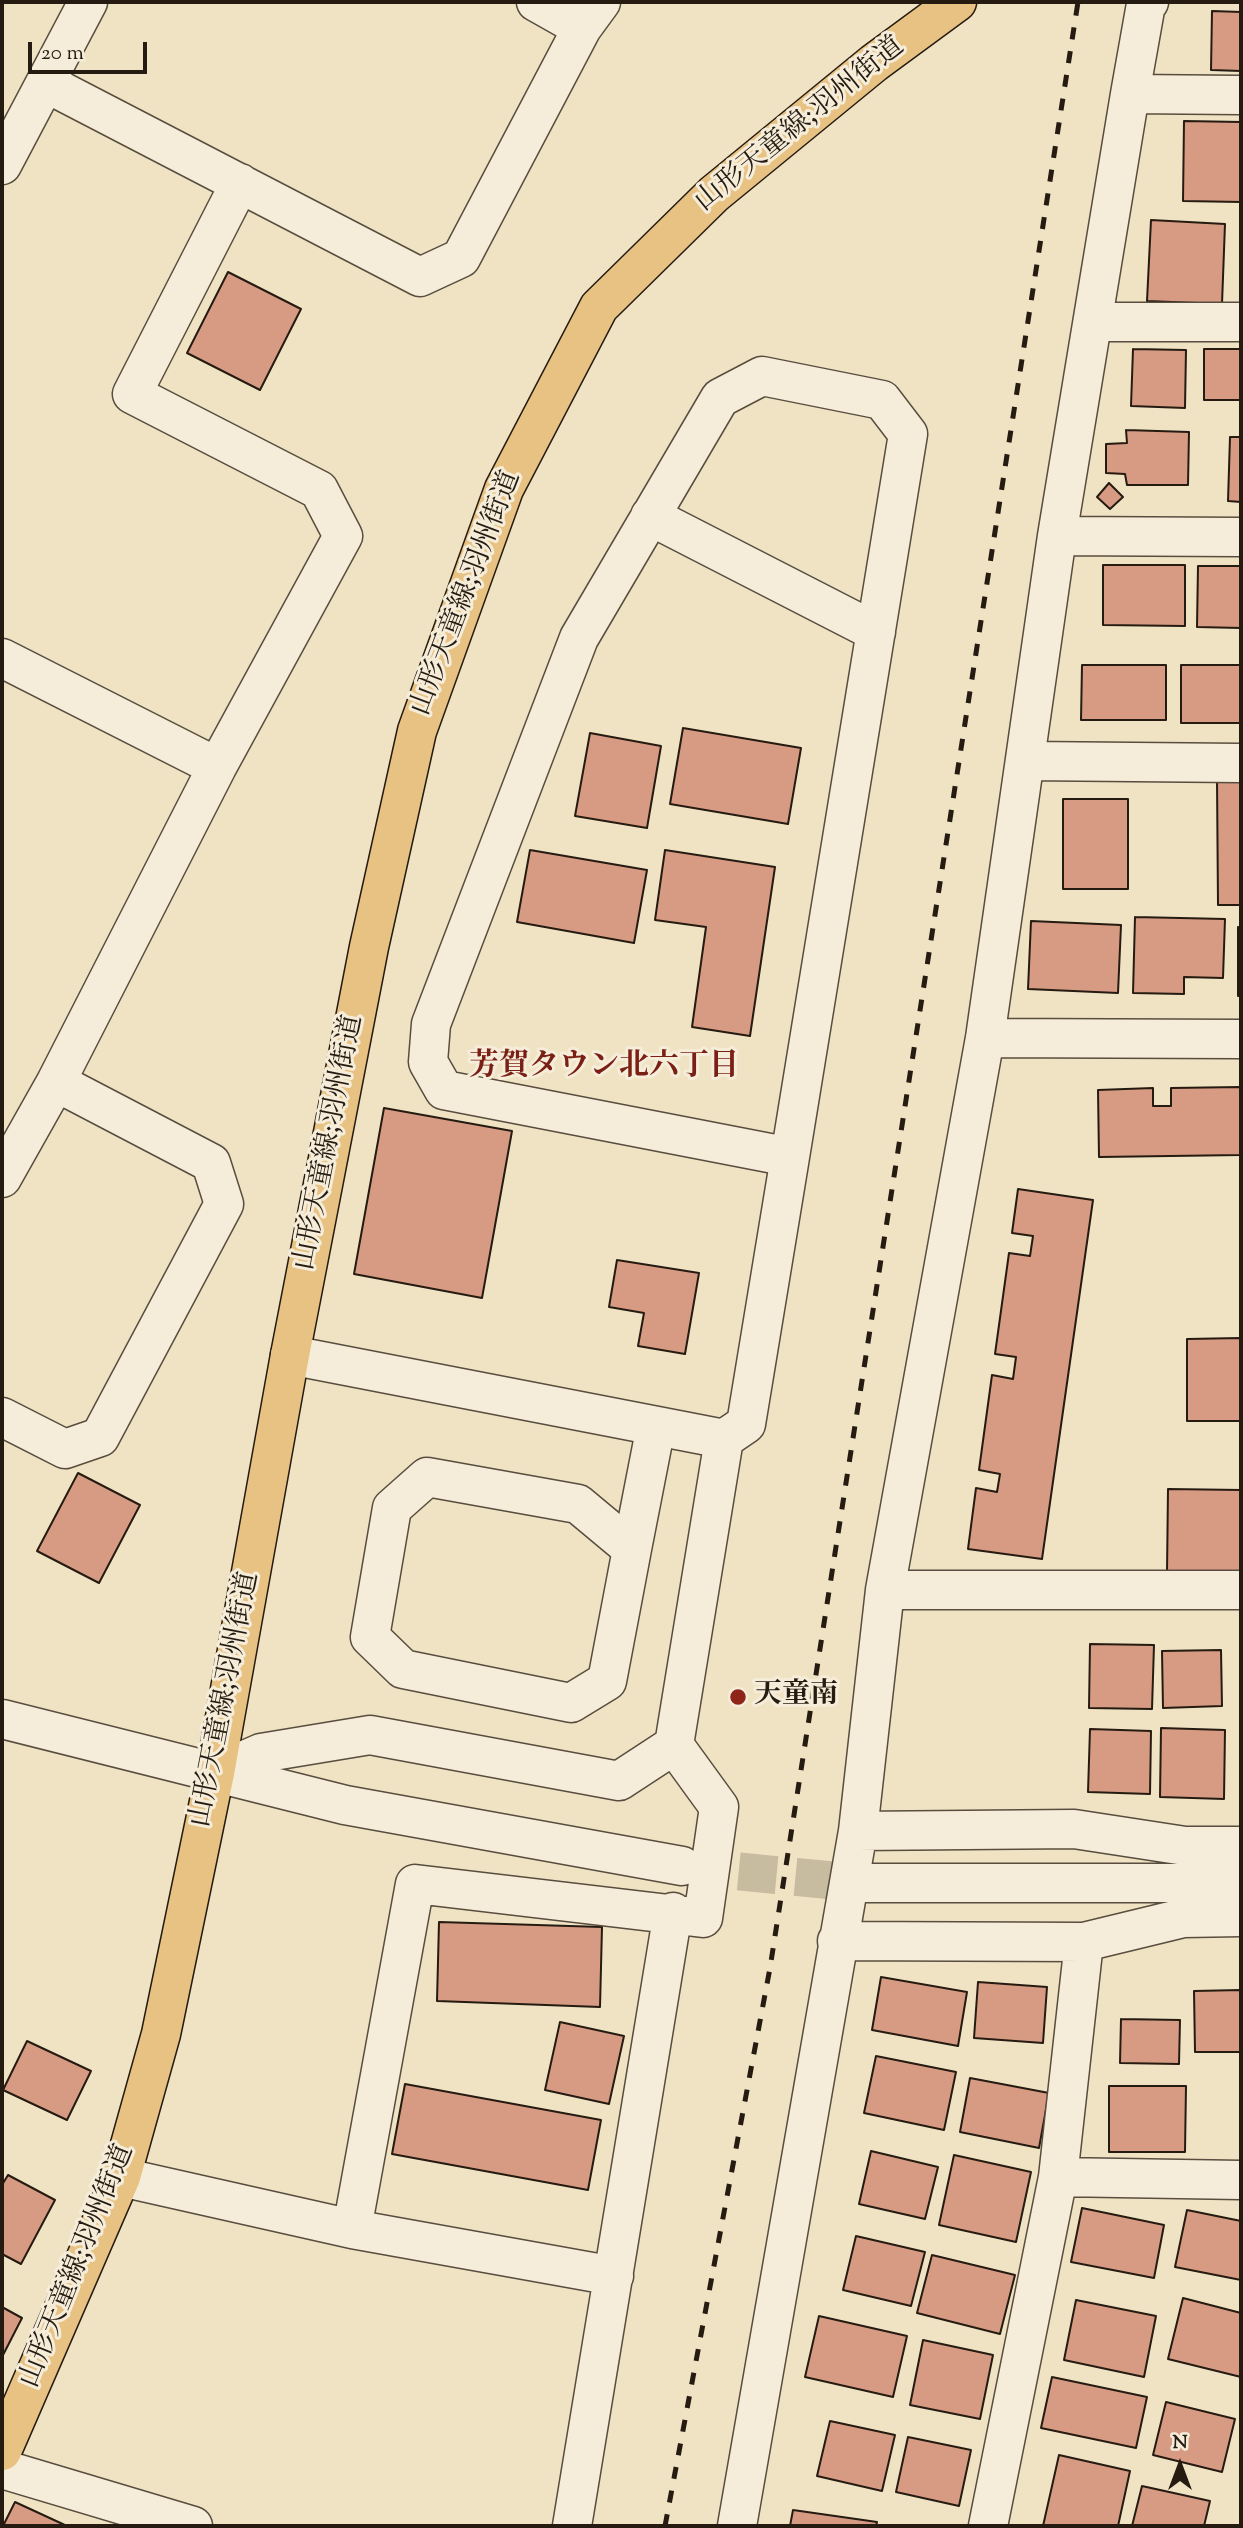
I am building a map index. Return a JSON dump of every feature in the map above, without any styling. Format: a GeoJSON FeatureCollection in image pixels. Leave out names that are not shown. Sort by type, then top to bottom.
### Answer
{"type":"FeatureCollection","features":[{"type":"Feature","properties":{"kind":"main road","name":"山形天童線;羽州街道"},"geometry":{"type":"LineString","coordinates":[[2,2451],[121,2177],[161,2034],[215,1773],[290,1355],[369,947],[417,731],[504,489],[599,307],[714,194],[874,64],[957,2]]}},
{"type":"Feature","properties":{"kind":"street"},"geometry":{"type":"LineString","coordinates":[[2,165],[88,2]]}},
{"type":"Feature","properties":{"kind":"street"},"geometry":{"type":"LineString","coordinates":[[46,83],[420,277],[461,258],[591,15],[536,2]]}},
{"type":"Feature","properties":{"kind":"street"},"geometry":{"type":"LineString","coordinates":[[737,2526],[858,1831],[885,1590],[985,1038],[1058,536],[1130,94],[1146,4],[1149,2]]}},
{"type":"Feature","properties":{"kind":"street"},"geometry":{"type":"LineString","coordinates":[[1130,94],[1241,95]]}},
{"type":"Feature","properties":{"kind":"street"},"geometry":{"type":"LineString","coordinates":[[2,1178],[56,1082],[217,767],[343,536],[319,490],[132,394],[240,183]]}},
{"type":"Feature","properties":{"kind":"street"},"geometry":{"type":"LineString","coordinates":[[1093,322],[1241,322]]}},
{"type":"Feature","properties":{"kind":"street"},"geometry":{"type":"LineString","coordinates":[[290,1355],[724,1439],[746,1424],[790,1157],[876,632],[908,434],[882,400],[762,376],[720,398],[579,638],[431,1024],[428,1062],[444,1090],[790,1157]]}},
{"type":"Feature","properties":{"kind":"street"},"geometry":{"type":"LineString","coordinates":[[650,516],[876,632]]}},
{"type":"Feature","properties":{"kind":"street"},"geometry":{"type":"LineString","coordinates":[[1058,536],[1241,537]]}},
{"type":"Feature","properties":{"kind":"street"},"geometry":{"type":"LineString","coordinates":[[6,671],[217,767]]}},
{"type":"Feature","properties":{"kind":"street"},"geometry":{"type":"LineString","coordinates":[[1026,761],[1241,763]]}},
{"type":"Feature","properties":{"kind":"street"},"geometry":{"type":"LineString","coordinates":[[985,1038],[1241,1039]]}},
{"type":"Feature","properties":{"kind":"street"},"geometry":{"type":"LineString","coordinates":[[2,1417],[65,1449],[100,1437],[224,1204],[211,1163],[56,1082]]}},
{"type":"Feature","properties":{"kind":"street"},"geometry":{"type":"LineString","coordinates":[[632,1549],[578,1504],[427,1477],[392,1508],[370,1637],[403,1669],[571,1703],[607,1681],[656,1426]]}},
{"type":"Feature","properties":{"kind":"street"},"geometry":{"type":"LineString","coordinates":[[352,2229],[415,1884],[673,1912],[703,1918],[719,1807],[674,1745],[724,1439]]}},
{"type":"Feature","properties":{"kind":"street"},"geometry":{"type":"LineString","coordinates":[[885,1590],[1241,1590]]}},
{"type":"Feature","properties":{"kind":"street"},"geometry":{"type":"LineString","coordinates":[[2,1719],[345,1805],[682,1866]]}},
{"type":"Feature","properties":{"kind":"street"},"geometry":{"type":"LineString","coordinates":[[215,1773],[261,1754],[370,1735],[619,1781],[674,1745]]}},
{"type":"Feature","properties":{"kind":"street"},"geometry":{"type":"LineString","coordinates":[[858,1831],[1074,1829],[1185,1846],[1241,1846]]}},
{"type":"Feature","properties":{"kind":"street"},"geometry":{"type":"LineString","coordinates":[[859,1883],[1241,1883]]}},
{"type":"Feature","properties":{"kind":"street"},"geometry":{"type":"LineString","coordinates":[[572,2526],[673,1912]]}},
{"type":"Feature","properties":{"kind":"street"},"geometry":{"type":"LineString","coordinates":[[837,1941],[1084,1942],[1183,1918],[1241,1917]]}},
{"type":"Feature","properties":{"kind":"street"},"geometry":{"type":"LineString","coordinates":[[988,2526],[1058,2177],[1084,1942]]}},
{"type":"Feature","properties":{"kind":"street"},"geometry":{"type":"LineString","coordinates":[[121,2177],[352,2229],[614,2276]]}},
{"type":"Feature","properties":{"kind":"street"},"geometry":{"type":"LineString","coordinates":[[1058,2177],[1241,2180]]}},
{"type":"Feature","properties":{"kind":"street"},"geometry":{"type":"LineString","coordinates":[[2,2469],[193,2526]]}},
{"type":"Feature","properties":{"kind":"building"},"geometry":{"type":"Polygon","coordinates":[[[1212,11],[1241,12],[1241,71],[1211,70],[1212,11]]]}},
{"type":"Feature","properties":{"kind":"building"},"geometry":{"type":"Polygon","coordinates":[[[1184,121],[1241,122],[1241,202],[1183,201],[1184,121]]]}},
{"type":"Feature","properties":{"kind":"building"},"geometry":{"type":"Polygon","coordinates":[[[1151,220],[1225,224],[1222,304],[1147,301],[1151,220]]]}},
{"type":"Feature","properties":{"kind":"building"},"geometry":{"type":"Polygon","coordinates":[[[228,272],[301,309],[260,390],[187,353],[228,272]]]}},
{"type":"Feature","properties":{"kind":"building"},"geometry":{"type":"Polygon","coordinates":[[[1133,349],[1186,350],[1185,408],[1131,406],[1133,349]]]}},
{"type":"Feature","properties":{"kind":"building"},"geometry":{"type":"Polygon","coordinates":[[[1204,349],[1241,349],[1241,400],[1204,400],[1204,349]]]}},
{"type":"Feature","properties":{"kind":"building"},"geometry":{"type":"Polygon","coordinates":[[[1126,430],[1189,432],[1188,485],[1127,485],[1125,474],[1106,473],[1106,444],[1127,443],[1126,430]]]}},
{"type":"Feature","properties":{"kind":"building"},"geometry":{"type":"Polygon","coordinates":[[[1230,437],[1241,437],[1241,502],[1228,501],[1230,437]]]}},
{"type":"Feature","properties":{"kind":"building"},"geometry":{"type":"Polygon","coordinates":[[[1109,483],[1123,497],[1110,509],[1097,497],[1109,483]]]}},
{"type":"Feature","properties":{"kind":"building"},"geometry":{"type":"Polygon","coordinates":[[[1103,565],[1185,565],[1185,626],[1103,625],[1103,565]]]}},
{"type":"Feature","properties":{"kind":"building"},"geometry":{"type":"Polygon","coordinates":[[[1198,566],[1241,566],[1241,628],[1197,627],[1198,566]]]}},
{"type":"Feature","properties":{"kind":"building"},"geometry":{"type":"Polygon","coordinates":[[[1082,665],[1166,665],[1166,720],[1081,720],[1082,665]]]}},
{"type":"Feature","properties":{"kind":"building"},"geometry":{"type":"Polygon","coordinates":[[[1181,665],[1241,665],[1241,723],[1181,723],[1181,665]]]}},
{"type":"Feature","properties":{"kind":"building"},"geometry":{"type":"Polygon","coordinates":[[[683,728],[801,748],[788,824],[670,804],[683,728]]]}},
{"type":"Feature","properties":{"kind":"building"},"geometry":{"type":"Polygon","coordinates":[[[590,733],[661,746],[647,828],[575,816],[590,733]]]}},
{"type":"Feature","properties":{"kind":"building"},"geometry":{"type":"Polygon","coordinates":[[[1217,780],[1241,780],[1241,905],[1218,905],[1217,780]]]}},
{"type":"Feature","properties":{"kind":"building"},"geometry":{"type":"Polygon","coordinates":[[[1063,799],[1128,799],[1128,889],[1063,889],[1063,799]]]}},
{"type":"Feature","properties":{"kind":"building"},"geometry":{"type":"Polygon","coordinates":[[[530,850],[647,870],[634,943],[517,922],[530,850]]]}},
{"type":"Feature","properties":{"kind":"building"},"geometry":{"type":"Polygon","coordinates":[[[665,850],[775,867],[750,1036],[692,1027],[706,927],[655,920],[665,850]]]}},
{"type":"Feature","properties":{"kind":"building"},"geometry":{"type":"Polygon","coordinates":[[[1135,917],[1225,919],[1223,978],[1184,977],[1184,994],[1133,993],[1135,917]]]}},
{"type":"Feature","properties":{"kind":"building"},"geometry":{"type":"Polygon","coordinates":[[[1031,921],[1121,925],[1118,993],[1028,989],[1031,921]]]}},
{"type":"Feature","properties":{"kind":"building"},"geometry":{"type":"Polygon","coordinates":[[[1238,927],[1241,927],[1241,996],[1238,996],[1238,927]]]}},
{"type":"Feature","properties":{"kind":"building"},"geometry":{"type":"Polygon","coordinates":[[[1241,1087],[1241,1155],[1099,1157],[1098,1090],[1153,1088],[1153,1106],[1171,1106],[1171,1088],[1241,1087]]]}},
{"type":"Feature","properties":{"kind":"building"},"geometry":{"type":"Polygon","coordinates":[[[384,1108],[512,1131],[482,1298],[354,1274],[384,1108]]]}},
{"type":"Feature","properties":{"kind":"building"},"geometry":{"type":"Polygon","coordinates":[[[1018,1189],[1093,1200],[1042,1559],[968,1549],[976,1488],[997,1492],[1000,1474],[979,1470],[992,1375],[1013,1379],[1016,1357],[995,1354],[1009,1253],[1030,1256],[1033,1236],[1012,1233],[1018,1189]]]}},
{"type":"Feature","properties":{"kind":"building"},"geometry":{"type":"Polygon","coordinates":[[[617,1260],[699,1273],[685,1354],[638,1346],[644,1313],[609,1307],[617,1260]]]}},
{"type":"Feature","properties":{"kind":"building"},"geometry":{"type":"Polygon","coordinates":[[[1241,1338],[1241,1421],[1187,1421],[1187,1339],[1241,1338]]]}},
{"type":"Feature","properties":{"kind":"building"},"geometry":{"type":"Polygon","coordinates":[[[78,1473],[140,1505],[99,1583],[37,1551],[78,1473]]]}},
{"type":"Feature","properties":{"kind":"building"},"geometry":{"type":"Polygon","coordinates":[[[1168,1489],[1241,1490],[1241,1573],[1167,1573],[1168,1489]]]}},
{"type":"Feature","properties":{"kind":"building"},"geometry":{"type":"Polygon","coordinates":[[[1090,1644],[1154,1645],[1152,1709],[1089,1708],[1090,1644]]]}},
{"type":"Feature","properties":{"kind":"building"},"geometry":{"type":"Polygon","coordinates":[[[1221,1650],[1222,1706],[1163,1708],[1162,1651],[1221,1650]]]}},
{"type":"Feature","properties":{"kind":"building"},"geometry":{"type":"Polygon","coordinates":[[[1161,1728],[1225,1730],[1224,1799],[1160,1797],[1161,1728]]]}},
{"type":"Feature","properties":{"kind":"building"},"geometry":{"type":"Polygon","coordinates":[[[1090,1729],[1151,1731],[1150,1794],[1088,1792],[1090,1729]]]}},
{"type":"Feature","properties":{"kind":"building"},"geometry":{"type":"Polygon","coordinates":[[[439,1922],[602,1927],[600,2007],[437,2001],[439,1922]]]}},
{"type":"Feature","properties":{"kind":"building"},"geometry":{"type":"Polygon","coordinates":[[[881,1977],[967,1992],[958,2046],[872,2030],[881,1977]]]}},
{"type":"Feature","properties":{"kind":"building"},"geometry":{"type":"Polygon","coordinates":[[[978,1982],[1047,1987],[1043,2043],[974,2038],[978,1982]]]}},
{"type":"Feature","properties":{"kind":"building"},"geometry":{"type":"Polygon","coordinates":[[[1241,1990],[1241,2052],[1195,2052],[1194,1991],[1241,1990]]]}},
{"type":"Feature","properties":{"kind":"building"},"geometry":{"type":"Polygon","coordinates":[[[1121,2019],[1180,2020],[1179,2064],[1120,2063],[1121,2019]]]}},
{"type":"Feature","properties":{"kind":"building"},"geometry":{"type":"Polygon","coordinates":[[[560,2022],[624,2036],[609,2104],[545,2090],[560,2022]]]}},
{"type":"Feature","properties":{"kind":"building"},"geometry":{"type":"Polygon","coordinates":[[[27,2041],[91,2071],[67,2120],[3,2090],[27,2041]]]}},
{"type":"Feature","properties":{"kind":"building"},"geometry":{"type":"Polygon","coordinates":[[[876,2056],[956,2072],[944,2130],[864,2113],[876,2056]]]}},
{"type":"Feature","properties":{"kind":"building"},"geometry":{"type":"Polygon","coordinates":[[[970,2078],[1049,2093],[1039,2148],[960,2132],[970,2078]]]}},
{"type":"Feature","properties":{"kind":"building"},"geometry":{"type":"Polygon","coordinates":[[[405,2084],[601,2120],[588,2190],[392,2154],[405,2084]]]}},
{"type":"Feature","properties":{"kind":"building"},"geometry":{"type":"Polygon","coordinates":[[[1109,2086],[1186,2086],[1185,2152],[1109,2152],[1109,2086]]]}},
{"type":"Feature","properties":{"kind":"building"},"geometry":{"type":"Polygon","coordinates":[[[871,2151],[938,2167],[925,2219],[859,2204],[871,2151]]]}},
{"type":"Feature","properties":{"kind":"building"},"geometry":{"type":"Polygon","coordinates":[[[954,2155],[1031,2172],[1016,2242],[939,2225],[954,2155]]]}},
{"type":"Feature","properties":{"kind":"building"},"geometry":{"type":"Polygon","coordinates":[[[8,2175],[55,2200],[21,2264],[2,2254],[2,2185],[8,2175]]]}},
{"type":"Feature","properties":{"kind":"building"},"geometry":{"type":"Polygon","coordinates":[[[1082,2208],[1164,2225],[1154,2278],[1071,2262],[1082,2208]]]}},
{"type":"Feature","properties":{"kind":"building"},"geometry":{"type":"Polygon","coordinates":[[[1187,2210],[1241,2221],[1241,2280],[1175,2267],[1187,2210]]]}},
{"type":"Feature","properties":{"kind":"building"},"geometry":{"type":"Polygon","coordinates":[[[856,2236],[925,2252],[911,2306],[843,2290],[856,2236]]]}},
{"type":"Feature","properties":{"kind":"building"},"geometry":{"type":"Polygon","coordinates":[[[932,2255],[1015,2275],[1000,2334],[917,2313],[932,2255]]]}},
{"type":"Feature","properties":{"kind":"building"},"geometry":{"type":"Polygon","coordinates":[[[1183,2298],[1241,2313],[1241,2377],[1168,2359],[1183,2298]]]}},
{"type":"Feature","properties":{"kind":"building"},"geometry":{"type":"Polygon","coordinates":[[[1076,2300],[1156,2316],[1144,2377],[1064,2360],[1076,2300]]]}},
{"type":"Feature","properties":{"kind":"building"},"geometry":{"type":"Polygon","coordinates":[[[2,2307],[22,2318],[2,2357],[2,2307]]]}},
{"type":"Feature","properties":{"kind":"building"},"geometry":{"type":"Polygon","coordinates":[[[819,2316],[907,2336],[893,2397],[805,2377],[819,2316]]]}},
{"type":"Feature","properties":{"kind":"building"},"geometry":{"type":"Polygon","coordinates":[[[923,2340],[993,2355],[980,2419],[910,2405],[923,2340]]]}},
{"type":"Feature","properties":{"kind":"building"},"geometry":{"type":"Polygon","coordinates":[[[1052,2377],[1147,2397],[1136,2448],[1041,2428],[1052,2377]]]}},
{"type":"Feature","properties":{"kind":"building"},"geometry":{"type":"Polygon","coordinates":[[[1166,2402],[1235,2419],[1222,2472],[1153,2455],[1166,2402]]]}},
{"type":"Feature","properties":{"kind":"building"},"geometry":{"type":"Polygon","coordinates":[[[830,2421],[895,2435],[882,2491],[817,2476],[830,2421]]]}},
{"type":"Feature","properties":{"kind":"building"},"geometry":{"type":"Polygon","coordinates":[[[908,2437],[971,2450],[959,2506],[896,2492],[908,2437]]]}},
{"type":"Feature","properties":{"kind":"building"},"geometry":{"type":"Polygon","coordinates":[[[1059,2455],[1130,2471],[1118,2526],[1043,2526],[1059,2455]]]}},
{"type":"Feature","properties":{"kind":"building"},"geometry":{"type":"Polygon","coordinates":[[[1142,2486],[1210,2501],[1204,2526],[1132,2526],[1142,2486]]]}},
{"type":"Feature","properties":{"kind":"building"},"geometry":{"type":"Polygon","coordinates":[[[15,2502],[67,2526],[3,2526],[15,2502]]]}},
{"type":"Feature","properties":{"kind":"building"},"geometry":{"type":"Polygon","coordinates":[[[793,2510],[877,2522],[876,2526],[790,2526],[793,2510]]]}},
{"type":"Feature","properties":{"kind":"tunnel"},"geometry":{"type":"LineString","coordinates":[[682,1866],[859,1883]]}},
{"type":"Feature","properties":{"kind":"railway"},"geometry":{"type":"LineString","coordinates":[[665,2526],[770,1968],[1078,2]]}},
{"type":"Feature","properties":{"kind":"place","name":"天童南"},"geometry":{"type":"Point","coordinates":[738,1697]}},
{"type":"Feature","properties":{"kind":"district","name":"芳賀タウン北六丁目"},"geometry":{"type":"Point","coordinates":[604,1069]}}]}
